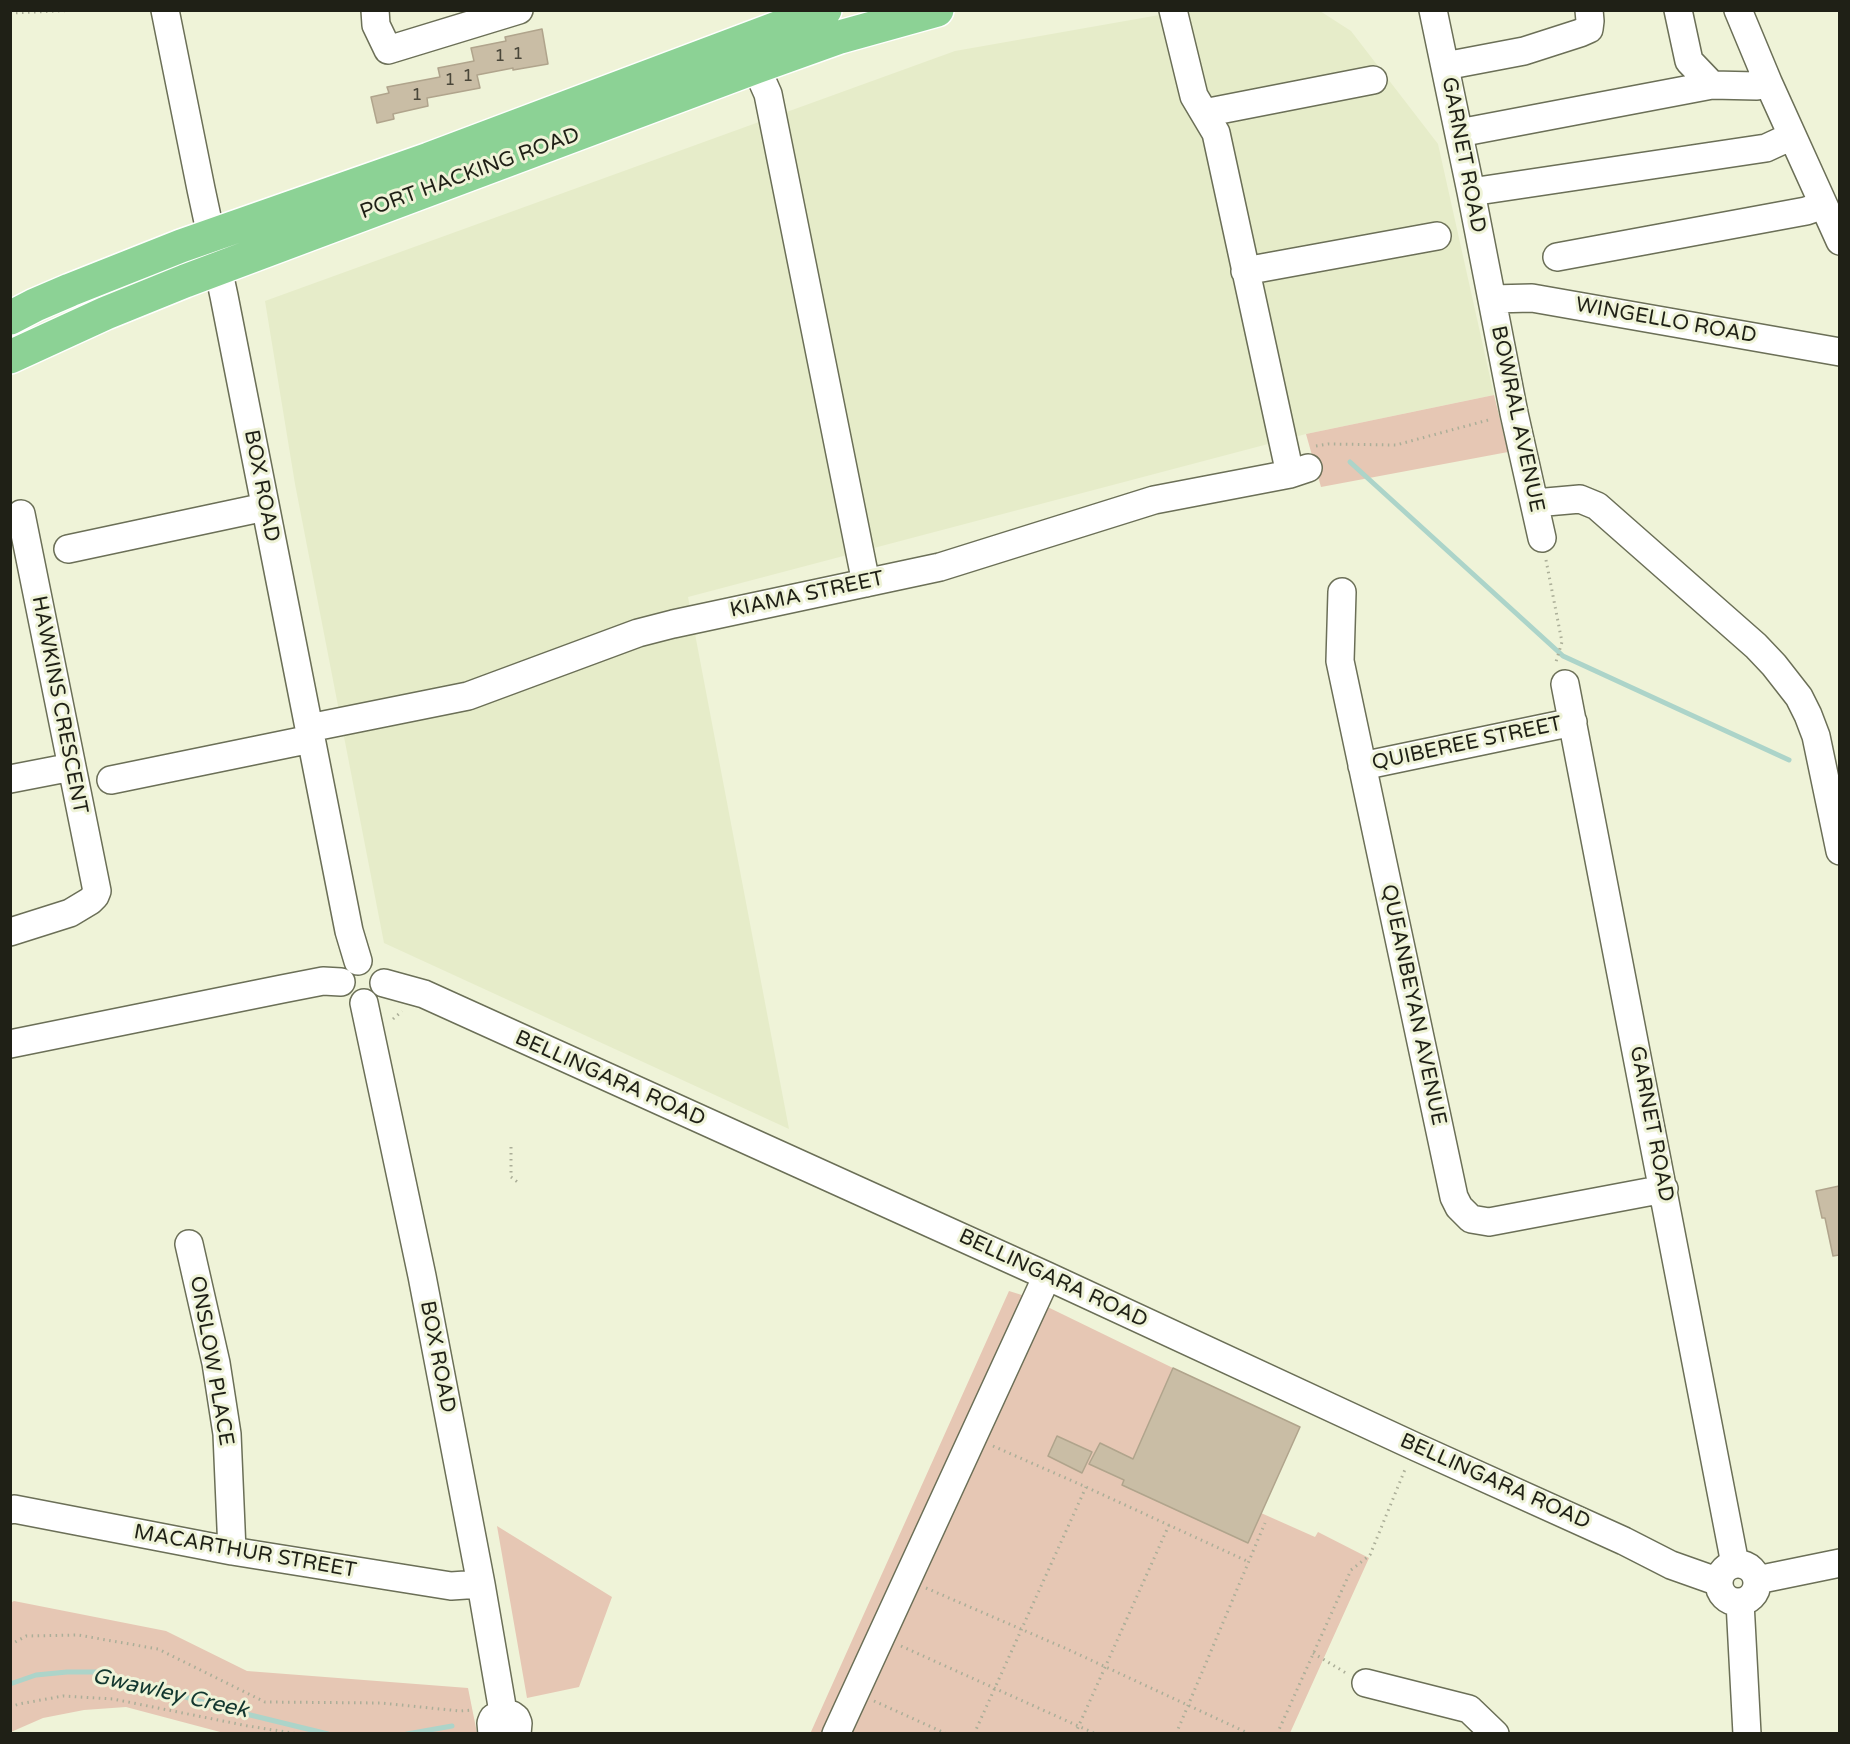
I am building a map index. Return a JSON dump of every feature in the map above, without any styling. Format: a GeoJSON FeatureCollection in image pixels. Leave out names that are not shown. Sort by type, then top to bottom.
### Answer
{"type":"FeatureCollection","features":[{"type":"Feature","properties":{"kind":"main road","name":"PORT HACKING ROAD"},"geometry":{"type":"LineString","coordinates":[[10,318],[70,290],[212,235],[429,159],[825,10]]}},
{"type":"Feature","properties":{"kind":"main road","name":"PORT HACKING ROAD"},"geometry":{"type":"LineString","coordinates":[[10,357],[106,313],[218,269],[756,67],[840,37],[937,10]]}},
{"type":"Feature","properties":{"kind":"street","name":"BOX ROAD"},"geometry":{"type":"LineString","coordinates":[[165,10],[212,235],[349,931],[358,961]]}},
{"type":"Feature","properties":{"kind":"street"},"geometry":{"type":"LineString","coordinates":[[375,10],[376,25],[388,50],[519,10]]}},
{"type":"Feature","properties":{"kind":"street","name":"GARNET ROAD"},"geometry":{"type":"LineString","coordinates":[[1433,10],[1492,299]]}},
{"type":"Feature","properties":{"kind":"street"},"geometry":{"type":"LineString","coordinates":[[1445,66],[1524,51],[1580,33],[1589,29],[1589,10]]}},
{"type":"Feature","properties":{"kind":"street"},"geometry":{"type":"LineString","coordinates":[[1678,10],[1689,61],[1712,85]]}},
{"type":"Feature","properties":{"kind":"street"},"geometry":{"type":"LineString","coordinates":[[1737,10],[1839,241]]}},
{"type":"Feature","properties":{"kind":"street"},"geometry":{"type":"LineString","coordinates":[[1174,13],[1194,96],[1216,133],[1245,271],[1299,471]]}},
{"type":"Feature","properties":{"kind":"street"},"geometry":{"type":"LineString","coordinates":[[756,67],[768,94],[866,583]]}},
{"type":"Feature","properties":{"kind":"street"},"geometry":{"type":"LineString","coordinates":[[1204,113],[1373,80]]}},
{"type":"Feature","properties":{"kind":"street"},"geometry":{"type":"LineString","coordinates":[[1459,133],[1712,85],[1757,86],[1768,82]]}},
{"type":"Feature","properties":{"kind":"street"},"geometry":{"type":"LineString","coordinates":[[1471,192],[1766,148],[1792,136]]}},
{"type":"Feature","properties":{"kind":"street"},"geometry":{"type":"LineString","coordinates":[[1557,257],[1806,211],[1823,205]]}},
{"type":"Feature","properties":{"kind":"street"},"geometry":{"type":"LineString","coordinates":[[1245,271],[1437,236]]}},
{"type":"Feature","properties":{"kind":"street","name":"WINGELLO ROAD"},"geometry":{"type":"LineString","coordinates":[[1492,299],[1532,298],[1839,352]]}},
{"type":"Feature","properties":{"kind":"street","name":"BOWRAL AVENUE"},"geometry":{"type":"LineString","coordinates":[[1492,299],[1514,413],[1542,538]]}},
{"type":"Feature","properties":{"kind":"street","name":"KIAMA STREET"},"geometry":{"type":"LineString","coordinates":[[111,780],[468,696],[628,637],[673,624],[971,558],[1154,500],[1299,471]]}},
{"type":"Feature","properties":{"kind":"street"},"geometry":{"type":"LineString","coordinates":[[1535,503],[1580,499],[1597,506],[1756,646],[1787,681],[1808,715],[1831,764],[1839,851]]}},
{"type":"Feature","properties":{"kind":"street"},"geometry":{"type":"LineString","coordinates":[[68,549],[265,507]]}},
{"type":"Feature","properties":{"kind":"street","name":"HAWKINS CRESCENT"},"geometry":{"type":"LineString","coordinates":[[10,932],[70,913],[83,906],[95,896],[97,891],[21,514]]}},
{"type":"Feature","properties":{"kind":"street","name":"QUEANBEYAN AVENUE"},"geometry":{"type":"LineString","coordinates":[[1342,592],[1340,661],[1454,1197],[1459,1207],[1471,1219],[1489,1222],[1664,1189]]}},
{"type":"Feature","properties":{"kind":"street","name":"GARNET ROAD"},"geometry":{"type":"LineString","coordinates":[[1565,684],[1664,1189],[1727,1573]]}},
{"type":"Feature","properties":{"kind":"street","name":"QUIBEREE STREET"},"geometry":{"type":"LineString","coordinates":[[1362,766],[1573,722]]}},
{"type":"Feature","properties":{"kind":"street"},"geometry":{"type":"LineString","coordinates":[[10,779],[72,767]]}},
{"type":"Feature","properties":{"kind":"street"},"geometry":{"type":"LineString","coordinates":[[358,961],[371,962],[376,965],[381,970],[384,983],[380,995],[370,1002],[363,1003],[350,999],[342,988],[341,982],[346,968],[358,961]]}},
{"type":"Feature","properties":{"kind":"street"},"geometry":{"type":"LineString","coordinates":[[10,1044],[323,981],[341,982]]}},
{"type":"Feature","properties":{"kind":"street","name":"BELLINGARA ROAD"},"geometry":{"type":"LineString","coordinates":[[384,983],[424,994],[1624,1540],[1671,1565],[1727,1573]]}},
{"type":"Feature","properties":{"kind":"street","name":"BOX ROAD"},"geometry":{"type":"LineString","coordinates":[[363,1003],[422,1276],[481,1584],[503,1722]]}},
{"type":"Feature","properties":{"kind":"street","name":"ONSLOW PLACE"},"geometry":{"type":"LineString","coordinates":[[189,1244],[216,1363],[227,1434],[232,1551]]}},
{"type":"Feature","properties":{"kind":"street"},"geometry":{"type":"LineString","coordinates":[[836,1734],[1047,1276]]}},
{"type":"Feature","properties":{"kind":"street","name":"MACARTHUR STREET"},"geometry":{"type":"LineString","coordinates":[[12,1503],[232,1551],[451,1586],[481,1584]]}},
{"type":"Feature","properties":{"kind":"street"},"geometry":{"type":"LineString","coordinates":[[1757,1580],[1839,1563]]}},
{"type":"Feature","properties":{"kind":"street"},"geometry":{"type":"LineString","coordinates":[[1741,1564],[1751,1569],[1757,1580],[1755,1592],[1740,1602],[1728,1599],[1723,1594],[1727,1573],[1741,1564]]}},
{"type":"Feature","properties":{"kind":"street"},"geometry":{"type":"LineString","coordinates":[[1740,1602],[1747,1734]]}},
{"type":"Feature","properties":{"kind":"street"},"geometry":{"type":"LineString","coordinates":[[1366,1683],[1469,1709],[1495,1734]]}},
{"type":"Feature","properties":{"kind":"path"},"geometry":{"type":"LineString","coordinates":[[10,13],[79,10]]}},
{"type":"Feature","properties":{"kind":"path"},"geometry":{"type":"LineString","coordinates":[[1299,471],[1300,450],[1328,444],[1396,445],[1514,413]]}},
{"type":"Feature","properties":{"kind":"path"},"geometry":{"type":"LineString","coordinates":[[1542,538],[1562,642],[1558,658]]}},
{"type":"Feature","properties":{"kind":"path"},"geometry":{"type":"LineString","coordinates":[[393,1019],[402,1011]]}},
{"type":"Feature","properties":{"kind":"path"},"geometry":{"type":"LineString","coordinates":[[511,1147],[511,1177],[520,1184]]}},
{"type":"Feature","properties":{"kind":"path"},"geometry":{"type":"LineString","coordinates":[[972,1437],[1086,1486],[1248,1562]]}},
{"type":"Feature","properties":{"kind":"path"},"geometry":{"type":"LineString","coordinates":[[1277,1734],[1351,1570],[1370,1555],[1406,1467]]}},
{"type":"Feature","properties":{"kind":"path"},"geometry":{"type":"LineString","coordinates":[[974,1734],[1086,1486]]}},
{"type":"Feature","properties":{"kind":"path"},"geometry":{"type":"LineString","coordinates":[[1176,1734],[1265,1522]]}},
{"type":"Feature","properties":{"kind":"path"},"geometry":{"type":"LineString","coordinates":[[1075,1734],[1169,1525]]}},
{"type":"Feature","properties":{"kind":"path"},"geometry":{"type":"LineString","coordinates":[[907,1580],[1250,1734]]}},
{"type":"Feature","properties":{"kind":"path"},"geometry":{"type":"LineString","coordinates":[[10,1645],[26,1636],[78,1635],[158,1649],[265,1702],[381,1703],[460,1711],[503,1722]]}},
{"type":"Feature","properties":{"kind":"path"},"geometry":{"type":"LineString","coordinates":[[880,1637],[1096,1734]]}},
{"type":"Feature","properties":{"kind":"path"},"geometry":{"type":"LineString","coordinates":[[1313,1653],[1333,1666]]}},
{"type":"Feature","properties":{"kind":"path"},"geometry":{"type":"LineString","coordinates":[[854,1694],[947,1734]]}},
{"type":"Feature","properties":{"kind":"path"},"geometry":{"type":"LineString","coordinates":[[10,1707],[63,1696],[113,1699],[299,1734]]}},
{"type":"Feature","properties":{"kind":"shaded area"},"geometry":{"type":"Polygon","coordinates":[[[1182,11],[1320,11],[1351,31],[1438,144],[1494,395],[1306,434],[688,597],[789,1129],[384,943],[295,484],[265,301],[955,51],[1182,11]]]}},
{"type":"Feature","properties":{"kind":"shaded area"},"geometry":{"type":"Polygon","coordinates":[[[1494,395],[1508,452],[1321,487],[1306,434],[1494,395]]]}},
{"type":"Feature","properties":{"kind":"shaded area"},"geometry":{"type":"Polygon","coordinates":[[[1009,1291],[1025,1296],[1173,1368],[1122,1485],[1248,1543],[1261,1513],[1315,1537],[1318,1532],[1369,1558],[1290,1733],[810,1734],[1009,1291]]]}},
{"type":"Feature","properties":{"kind":"shaded area"},"geometry":{"type":"Polygon","coordinates":[[[497,1526],[612,1597],[579,1687],[527,1698],[497,1526]]]}},
{"type":"Feature","properties":{"kind":"shaded area"},"geometry":{"type":"Polygon","coordinates":[[[14,1601],[166,1631],[247,1671],[468,1688],[477,1733],[224,1733],[126,1707],[84,1710],[43,1718],[11,1732],[10,1603],[14,1601]]]}},
{"type":"Feature","properties":{"kind":"building"},"geometry":{"type":"Polygon","coordinates":[[[542,29],[548,64],[477,75],[480,88],[427,98],[428,106],[393,114],[394,119],[377,123],[371,97],[389,93],[387,87],[440,77],[438,68],[474,61],[471,48],[506,41],[505,37],[542,29]]]}},
{"type":"Feature","properties":{"kind":"building"},"geometry":{"type":"Polygon","coordinates":[[[1839,1186],[1839,1255],[1833,1256],[1825,1218],[1822,1218],[1816,1191],[1839,1186]]]}},
{"type":"Feature","properties":{"kind":"building"},"geometry":{"type":"Polygon","coordinates":[[[1173,1368],[1300,1427],[1248,1543],[1122,1485],[1124,1480],[1089,1464],[1100,1443],[1133,1459],[1173,1368]]]}},
{"type":"Feature","properties":{"kind":"building"},"geometry":{"type":"Polygon","coordinates":[[[1057,1436],[1092,1452],[1082,1473],[1048,1456],[1057,1436]]]}},
{"type":"Feature","properties":{"kind":"waterway"},"geometry":{"type":"LineString","coordinates":[[1350,462],[1563,656],[1789,760]]}},
{"type":"Feature","properties":{"kind":"waterway","name":"Gwawley Creek"},"geometry":{"type":"LineString","coordinates":[[10,1684],[36,1675],[98,1672],[238,1712],[328,1734]]}},
{"type":"Feature","properties":{"kind":"waterway","name":"Gwawley Creek"},"geometry":{"type":"LineString","coordinates":[[407,1734],[452,1726]]}}]}
